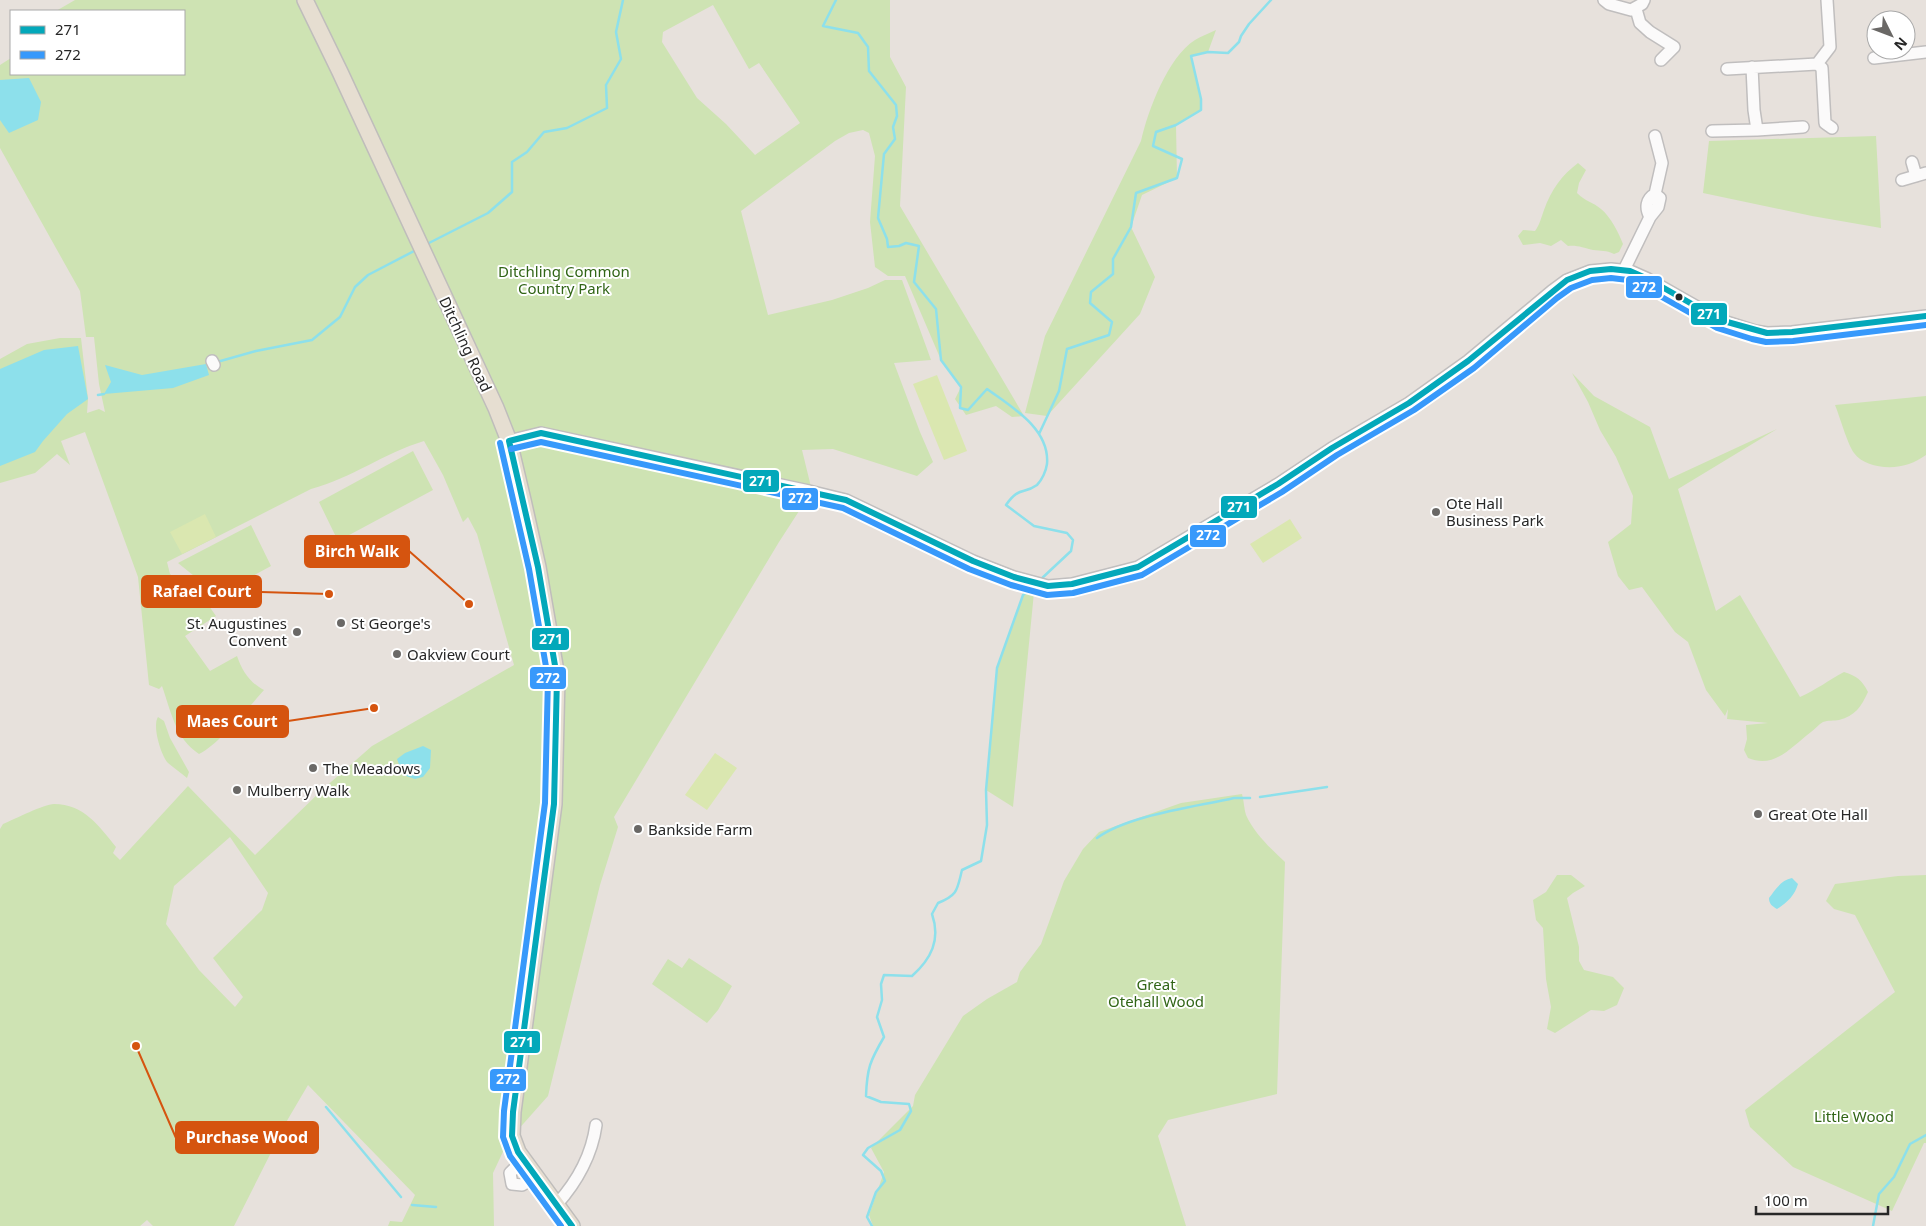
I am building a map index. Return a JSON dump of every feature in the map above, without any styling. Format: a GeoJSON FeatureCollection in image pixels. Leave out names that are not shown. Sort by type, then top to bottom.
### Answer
{"type":"FeatureCollection","features":[{"type":"Feature","properties":{"kind":"main road","name":"Ditchling Road"},"geometry":{"type":"LineString","coordinates":[[305,0],[496,408],[509,441],[538,567],[557,678],[554,804],[512,1112],[512,1136],[523,1160],[572,1226]]}},
{"type":"Feature","properties":{"kind":"street"},"geometry":{"type":"LineString","coordinates":[[1604,0],[1609,4],[1631,10],[1636,9],[1644,0]]}},
{"type":"Feature","properties":{"kind":"street"},"geometry":{"type":"LineString","coordinates":[[1817,64],[1830,47],[1827,0]]}},
{"type":"Feature","properties":{"kind":"street"},"geometry":{"type":"LineString","coordinates":[[1636,9],[1640,23],[1650,32],[1674,47],[1661,60]]}},
{"type":"Feature","properties":{"kind":"street"},"geometry":{"type":"LineString","coordinates":[[1727,69],[1817,64],[1822,68],[1825,123],[1832,128]]}},
{"type":"Feature","properties":{"kind":"street"},"geometry":{"type":"LineString","coordinates":[[1752,67],[1757,130]]}},
{"type":"Feature","properties":{"kind":"street"},"geometry":{"type":"LineString","coordinates":[[1712,131],[1803,128]]}},
{"type":"Feature","properties":{"kind":"street"},"geometry":{"type":"LineString","coordinates":[[1624,270],[1650,217],[1660,202],[1660,198],[1655,194],[1662,162],[1655,136]]}},
{"type":"Feature","properties":{"kind":"street"},"geometry":{"type":"LineString","coordinates":[[1902,180],[1921,174],[1912,162]]}},
{"type":"Feature","properties":{"kind":"street"},"geometry":{"type":"LineString","coordinates":[[509,441],[542,433],[846,500],[973,561],[1014,577],[1048,586],[1077,584],[1138,567],[1409,403],[1468,361],[1567,280],[1590,271],[1624,270],[1648,279],[1720,320],[1754,331],[1767,333],[1792,332],[1926,316]]}},
{"type":"Feature","properties":{"kind":"street"},"geometry":{"type":"LineString","coordinates":[[557,1204],[570,1190],[599,1140],[596,1125]]}},
{"type":"Feature","properties":{"kind":"street"},"geometry":{"type":"LineString","coordinates":[[523,1160],[510,1173],[512,1184],[522,1185],[535,1176]]}},
{"type":"Feature","properties":{"kind":"green space","name":"Ditchling Common Country Park"},"geometry":{"type":"Polygon","coordinates":[[[75,0],[890,0],[890,57],[906,87],[900,206],[1024,416],[1012,417],[996,406],[966,415],[955,399],[961,387],[941,360],[905,276],[888,276],[875,267],[870,222],[875,156],[869,133],[863,130],[849,133],[835,141],[741,211],[768,315],[832,300],[885,280],[902,280],[931,360],[894,363],[933,462],[917,476],[833,449],[802,450],[812,491],[779,542],[614,817],[618,827],[600,885],[548,1096],[508,1141],[493,1173],[494,1226],[388,1226],[390,1221],[402,1222],[415,1195],[308,1085],[288,1119],[234,1226],[153,1226],[147,1220],[140,1226],[0,1226],[0,829],[3,824],[49,805],[65,805],[82,812],[97,824],[116,847],[113,853],[120,860],[188,786],[255,855],[323,789],[372,746],[514,665],[477,534],[468,517],[463,522],[443,475],[424,441],[395,452],[340,479],[311,489],[167,562],[170,574],[209,606],[216,616],[185,636],[210,671],[237,656],[247,676],[264,690],[224,735],[206,750],[199,754],[184,740],[171,714],[162,686],[159,689],[149,685],[138,577],[85,432],[61,441],[70,465],[57,454],[35,473],[0,483],[0,359],[27,344],[60,338],[81,338],[88,399],[87,413],[99,409],[105,412],[99,384],[94,337],[86,337],[80,291],[0,148],[0,65],[10,59],[10,75],[185,75],[185,10],[58,10],[75,0]],[[713,5],[663,32],[662,42],[697,98],[726,124],[755,155],[800,123],[759,63],[749,69],[713,5]],[[230,837],[174,886],[166,924],[199,970],[235,1007],[243,997],[213,958],[262,910],[268,893],[230,837]]]}},
{"type":"Feature","properties":{"kind":"green space"},"geometry":{"type":"Polygon","coordinates":[[[1216,30],[1208,52],[1191,56],[1201,99],[1201,110],[1176,125],[1177,178],[1142,195],[1131,227],[1155,277],[1140,314],[1047,416],[1025,413],[1045,336],[1141,141],[1160,85],[1185,48],[1197,39],[1216,30]]]}},
{"type":"Feature","properties":{"kind":"green space"},"geometry":{"type":"Polygon","coordinates":[[[1876,136],[1881,228],[1812,216],[1703,193],[1709,141],[1876,136]]]}},
{"type":"Feature","properties":{"kind":"green space"},"geometry":{"type":"Polygon","coordinates":[[[1578,163],[1586,170],[1579,183],[1577,193],[1601,209],[1611,220],[1623,244],[1619,252],[1614,254],[1578,246],[1568,246],[1561,240],[1551,246],[1540,243],[1523,245],[1518,236],[1523,230],[1535,231],[1554,190],[1562,178],[1578,163]]]}},
{"type":"Feature","properties":{"kind":"green space"},"geometry":{"type":"Polygon","coordinates":[[[1572,373],[1594,396],[1650,427],[1669,479],[1777,429],[1678,489],[1716,611],[1740,595],[1800,697],[1844,672],[1859,679],[1868,692],[1860,706],[1853,713],[1839,720],[1823,722],[1775,759],[1758,761],[1748,758],[1744,750],[1747,739],[1746,725],[1768,723],[1727,719],[1728,709],[1725,716],[1706,690],[1688,642],[1675,632],[1642,587],[1629,590],[1618,576],[1608,542],[1631,524],[1633,496],[1616,457],[1600,430],[1588,402],[1572,373]]]}},
{"type":"Feature","properties":{"kind":"green space"},"geometry":{"type":"Polygon","coordinates":[[[937,375],[967,451],[944,460],[913,384],[937,375]]]}},
{"type":"Feature","properties":{"kind":"green space"},"geometry":{"type":"Polygon","coordinates":[[[1926,396],[1926,455],[1909,464],[1887,467],[1865,462],[1851,449],[1835,405],[1926,396]]]}},
{"type":"Feature","properties":{"kind":"green space"},"geometry":{"type":"Polygon","coordinates":[[[413,451],[433,490],[338,541],[319,502],[413,451]]]}},
{"type":"Feature","properties":{"kind":"green space"},"geometry":{"type":"Polygon","coordinates":[[[205,514],[216,537],[182,554],[170,532],[205,514]]]}},
{"type":"Feature","properties":{"kind":"green space"},"geometry":{"type":"Polygon","coordinates":[[[1290,519],[1302,538],[1263,563],[1250,544],[1290,519]]]}},
{"type":"Feature","properties":{"kind":"green space"},"geometry":{"type":"Polygon","coordinates":[[[251,525],[271,566],[229,589],[224,581],[209,588],[178,563],[251,525]]]}},
{"type":"Feature","properties":{"kind":"green space"},"geometry":{"type":"Polygon","coordinates":[[[1035,582],[1013,807],[986,790],[997,668],[1023,595],[1035,582]]]}},
{"type":"Feature","properties":{"kind":"green space"},"geometry":{"type":"Polygon","coordinates":[[[158,717],[164,721],[170,738],[189,772],[187,778],[165,759],[158,740],[156,721],[158,717]]]}},
{"type":"Feature","properties":{"kind":"green space"},"geometry":{"type":"Polygon","coordinates":[[[715,753],[737,768],[707,810],[685,795],[715,753]]]}},
{"type":"Feature","properties":{"kind":"green space","name":"Great Otehall Wood"},"geometry":{"type":"Polygon","coordinates":[[[1242,794],[1245,813],[1249,822],[1263,840],[1285,862],[1277,1094],[1168,1120],[1158,1136],[1186,1226],[873,1226],[869,1215],[884,1172],[871,1148],[913,1106],[915,1095],[963,1016],[987,999],[1017,982],[1020,972],[1041,944],[1064,881],[1083,849],[1099,832],[1181,803],[1242,794]]]}},
{"type":"Feature","properties":{"kind":"green space"},"geometry":{"type":"Polygon","coordinates":[[[1557,875],[1571,875],[1585,886],[1567,898],[1579,947],[1579,961],[1584,970],[1613,977],[1624,988],[1617,1005],[1604,1011],[1591,1010],[1555,1033],[1547,1029],[1551,1007],[1546,979],[1543,928],[1536,920],[1533,900],[1546,892],[1557,875]]]}},
{"type":"Feature","properties":{"kind":"green space","name":"Little Wood"},"geometry":{"type":"Polygon","coordinates":[[[1926,875],[1926,1143],[1924,1143],[1892,1211],[1793,1167],[1750,1127],[1745,1110],[1895,992],[1855,915],[1834,909],[1826,901],[1835,884],[1898,876],[1926,875]]]}},
{"type":"Feature","properties":{"kind":"green space"},"geometry":{"type":"Polygon","coordinates":[[[689,958],[732,986],[718,1010],[707,1023],[652,984],[668,959],[682,968],[689,958]]]}},
{"type":"Feature","properties":{"kind":"water"},"geometry":{"type":"Polygon","coordinates":[[[29,78],[41,102],[38,120],[9,133],[0,120],[0,80],[29,78]]]}},
{"type":"Feature","properties":{"kind":"water"},"geometry":{"type":"Polygon","coordinates":[[[78,346],[88,399],[67,414],[35,452],[0,466],[0,369],[44,350],[78,346]]]}},
{"type":"Feature","properties":{"kind":"water"},"geometry":{"type":"Polygon","coordinates":[[[206,364],[209,375],[173,388],[104,394],[111,382],[105,365],[142,375],[206,364]]]}},
{"type":"Feature","properties":{"kind":"water"},"geometry":{"type":"Polygon","coordinates":[[[423,746],[431,750],[430,768],[423,777],[415,779],[403,775],[397,759],[405,753],[423,746]]]}},
{"type":"Feature","properties":{"kind":"water"},"geometry":{"type":"Polygon","coordinates":[[[1792,878],[1798,884],[1795,892],[1777,909],[1771,905],[1769,898],[1781,883],[1792,878]]]}},
{"type":"Feature","properties":{"kind":"waterway"},"geometry":{"type":"LineString","coordinates":[[427,244],[488,213],[512,192],[512,162],[527,152],[544,132],[567,128],[607,108],[606,85],[621,59],[616,32],[623,0]]}},
{"type":"Feature","properties":{"kind":"waterway"},"geometry":{"type":"LineString","coordinates":[[836,0],[823,26],[858,33],[868,47],[869,71],[896,105],[897,116],[893,127],[895,139],[884,154],[878,218],[887,239],[888,247],[906,243],[919,246],[914,282],[936,309],[941,360],[961,387],[960,408],[968,410],[987,389],[1028,420],[1042,440],[1046,451],[1047,464],[1045,472],[1037,485],[1014,495],[1006,505],[1034,526],[1067,533],[1073,540],[1071,551],[1040,580]]}},
{"type":"Feature","properties":{"kind":"waterway"},"geometry":{"type":"LineString","coordinates":[[1039,434],[1059,391],[1067,349],[1109,335],[1112,322],[1090,303],[1091,292],[1113,274],[1113,259],[1131,227],[1136,193],[1177,178],[1182,159],[1153,146],[1156,132],[1176,125],[1201,110],[1201,99],[1191,56],[1208,52],[1228,53],[1239,42],[1249,24],[1271,0]]}},
{"type":"Feature","properties":{"kind":"waterway"},"geometry":{"type":"LineString","coordinates":[[217,362],[256,351],[312,340],[340,317],[355,287],[368,275],[416,250]]}},
{"type":"Feature","properties":{"kind":"waterway"},"geometry":{"type":"LineString","coordinates":[[98,395],[104,394]]}},
{"type":"Feature","properties":{"kind":"waterway"},"geometry":{"type":"LineString","coordinates":[[872,1226],[867,1217],[876,1192],[885,1181],[881,1171],[863,1155],[868,1148],[900,1130],[911,1111],[909,1104],[881,1102],[866,1096],[870,1065],[884,1037],[877,1017],[882,1000],[881,984],[884,975],[912,976],[919,970],[929,956],[935,941],[935,923],[932,914],[938,903],[956,891],[962,870],[981,861],[987,825],[986,790],[997,668],[1023,595],[1032,587]]}},
{"type":"Feature","properties":{"kind":"waterway"},"geometry":{"type":"LineString","coordinates":[[1260,797],[1327,787]]}},
{"type":"Feature","properties":{"kind":"waterway"},"geometry":{"type":"LineString","coordinates":[[1097,838],[1126,823],[1144,818],[1234,798],[1250,798]]}},
{"type":"Feature","properties":{"kind":"waterway"},"geometry":{"type":"LineString","coordinates":[[326,1107],[401,1197]]}},
{"type":"Feature","properties":{"kind":"waterway"},"geometry":{"type":"LineString","coordinates":[[1873,1226],[1879,1194],[1894,1177],[1910,1144],[1926,1135]]}},
{"type":"Feature","properties":{"kind":"waterway"},"geometry":{"type":"LineString","coordinates":[[412,1205],[436,1207]]}},
{"type":"Feature","properties":{"kind":"transit line","name":"271"},"geometry":{"type":"LineString","coordinates":[[509,441],[541,433],[846,500],[973,561],[1014,577],[1048,586],[1072,584],[1138,567],[1278,484],[1332,448],[1409,403],[1468,361],[1567,280],[1590,271],[1611,269],[1630,271],[1648,279],[1720,320],[1767,333],[1792,332],[1926,316]]}},
{"type":"Feature","properties":{"kind":"transit line","name":"272"},"geometry":{"type":"LineString","coordinates":[[511,449],[541,442],[843,508],[969,569],[1011,585],[1047,595],[1073,593],[1142,575],[1282,492],[1337,455],[1414,410],[1474,368],[1557,298],[1571,288],[1592,280],[1611,278],[1628,280],[1717,328],[1766,342],[1793,341],[1926,325]]}},
{"type":"Feature","properties":{"kind":"transit line","name":"271"},"geometry":{"type":"LineString","coordinates":[[509,441],[538,567],[557,677],[554,804],[513,1112],[512,1136],[518,1152],[572,1226]]}},
{"type":"Feature","properties":{"kind":"transit line","name":"272"},"geometry":{"type":"LineString","coordinates":[[500,443],[529,569],[548,678],[545,803],[504,1111],[503,1137],[510,1156],[561,1226]]}},
{"type":"Feature","properties":{"kind":"place","name":"Ote Hall Business Park"},"geometry":{"type":"Point","coordinates":[1436,512]}},
{"type":"Feature","properties":{"kind":"place","name":"Rafael Court"},"geometry":{"type":"Point","coordinates":[329,594]}},
{"type":"Feature","properties":{"kind":"place","name":"Birch Walk"},"geometry":{"type":"Point","coordinates":[469,604]}},
{"type":"Feature","properties":{"kind":"place","name":"St George's"},"geometry":{"type":"Point","coordinates":[341,623]}},
{"type":"Feature","properties":{"kind":"place","name":"St. Augustines Convent"},"geometry":{"type":"Point","coordinates":[297,632]}},
{"type":"Feature","properties":{"kind":"place","name":"Oakview Court"},"geometry":{"type":"Point","coordinates":[397,654]}},
{"type":"Feature","properties":{"kind":"place","name":"Maes Court"},"geometry":{"type":"Point","coordinates":[374,708]}},
{"type":"Feature","properties":{"kind":"place","name":"The Meadows"},"geometry":{"type":"Point","coordinates":[313,768]}},
{"type":"Feature","properties":{"kind":"place","name":"Mulberry Walk"},"geometry":{"type":"Point","coordinates":[237,790]}},
{"type":"Feature","properties":{"kind":"place","name":"Great Ote Hall"},"geometry":{"type":"Point","coordinates":[1758,814]}},
{"type":"Feature","properties":{"kind":"place","name":"Bankside Farm"},"geometry":{"type":"Point","coordinates":[638,829]}},
{"type":"Feature","properties":{"kind":"place","name":"Purchase Wood"},"geometry":{"type":"Point","coordinates":[136,1046]}}]}
